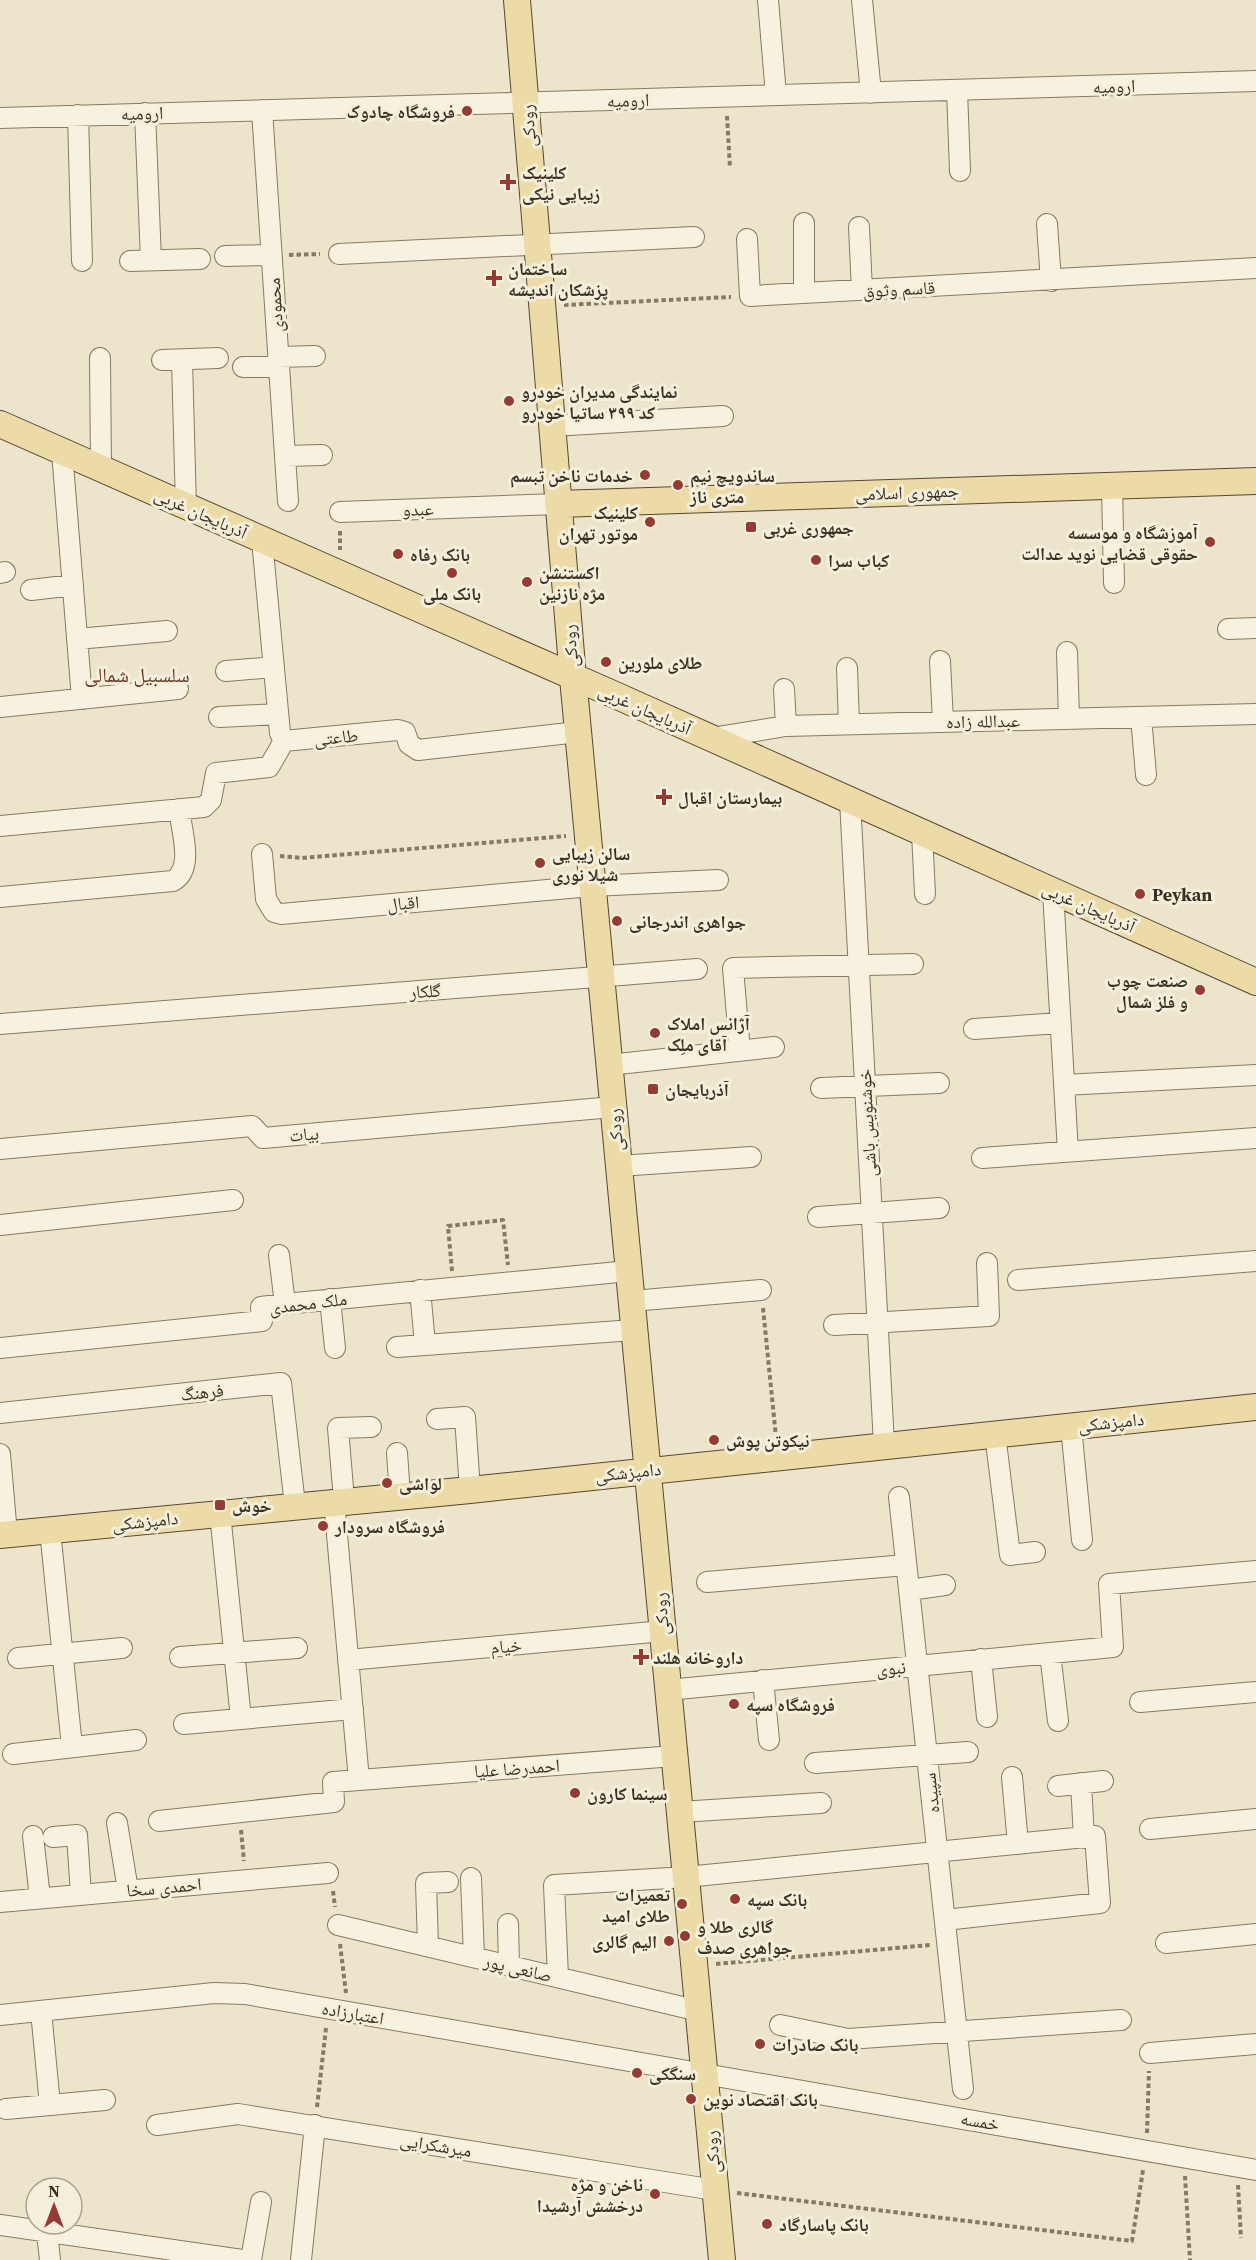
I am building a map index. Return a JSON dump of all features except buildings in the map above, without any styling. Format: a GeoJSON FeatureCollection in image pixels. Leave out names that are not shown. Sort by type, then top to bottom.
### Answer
{"type":"FeatureCollection","features":[{"type":"Feature","properties":{"kind":"main road","name":"رودکی"},"geometry":{"type":"LineString","coordinates":[[517,0],[573,678],[722,2260]]}},
{"type":"Feature","properties":{"kind":"main road","name":"آذربایجان غربی"},"geometry":{"type":"LineString","coordinates":[[0,424],[1256,982]]}},
{"type":"Feature","properties":{"kind":"main road","name":"جمهوری اسلامی"},"geometry":{"type":"LineString","coordinates":[[558,504],[1256,481]]}},
{"type":"Feature","properties":{"kind":"main road","name":"دامپزشکی"},"geometry":{"type":"LineString","coordinates":[[4,1535],[295,1505],[470,1490],[648,1469],[1256,1407]]}},
{"type":"Feature","properties":{"kind":"street"},"geometry":{"type":"LineString","coordinates":[[768,0],[776,95]]}},
{"type":"Feature","properties":{"kind":"street"},"geometry":{"type":"LineString","coordinates":[[862,0],[871,93]]}},
{"type":"Feature","properties":{"kind":"street","name":"ارومیه"},"geometry":{"type":"LineString","coordinates":[[0,118],[1256,81]]}},
{"type":"Feature","properties":{"kind":"street"},"geometry":{"type":"LineString","coordinates":[[957,90],[960,171]]}},
{"type":"Feature","properties":{"kind":"street","name":"محمودی"},"geometry":{"type":"LineString","coordinates":[[262,110],[288,501]]}},
{"type":"Feature","properties":{"kind":"street"},"geometry":{"type":"LineString","coordinates":[[145,113],[151,260]]}},
{"type":"Feature","properties":{"kind":"street"},"geometry":{"type":"LineString","coordinates":[[78,115],[82,261]]}},
{"type":"Feature","properties":{"kind":"street"},"geometry":{"type":"LineString","coordinates":[[804,223],[804,293]]}},
{"type":"Feature","properties":{"kind":"street"},"geometry":{"type":"LineString","coordinates":[[1047,224],[1051,281]]}},
{"type":"Feature","properties":{"kind":"street"},"geometry":{"type":"LineString","coordinates":[[859,227],[862,291]]}},
{"type":"Feature","properties":{"kind":"street"},"geometry":{"type":"LineString","coordinates":[[339,254],[694,237]]}},
{"type":"Feature","properties":{"kind":"street"},"geometry":{"type":"LineString","coordinates":[[747,239],[750,296]]}},
{"type":"Feature","properties":{"kind":"street"},"geometry":{"type":"LineString","coordinates":[[225,256],[272,255]]}},
{"type":"Feature","properties":{"kind":"street"},"geometry":{"type":"LineString","coordinates":[[130,261],[200,259]]}},
{"type":"Feature","properties":{"kind":"street","name":"قاسم وثوق"},"geometry":{"type":"LineString","coordinates":[[750,296],[1256,268]]}},
{"type":"Feature","properties":{"kind":"street"},"geometry":{"type":"LineString","coordinates":[[243,367],[315,356]]}},
{"type":"Feature","properties":{"kind":"street"},"geometry":{"type":"LineString","coordinates":[[101,358],[101,469]]}},
{"type":"Feature","properties":{"kind":"street"},"geometry":{"type":"LineString","coordinates":[[162,360],[219,358]]}},
{"type":"Feature","properties":{"kind":"street"},"geometry":{"type":"LineString","coordinates":[[182,360],[186,507]]}},
{"type":"Feature","properties":{"kind":"street"},"geometry":{"type":"LineString","coordinates":[[552,426],[723,417]]}},
{"type":"Feature","properties":{"kind":"street"},"geometry":{"type":"LineString","coordinates":[[62,452],[82,699]]}},
{"type":"Feature","properties":{"kind":"street"},"geometry":{"type":"LineString","coordinates":[[285,456],[322,455]]}},
{"type":"Feature","properties":{"kind":"street"},"geometry":{"type":"LineString","coordinates":[[1112,486],[1114,583]]}},
{"type":"Feature","properties":{"kind":"street","name":"عبدو"},"geometry":{"type":"LineString","coordinates":[[340,512],[558,504]]}},
{"type":"Feature","properties":{"kind":"street"},"geometry":{"type":"LineString","coordinates":[[0,826],[179,809],[208,804],[216,773],[269,767],[284,741],[280,733],[262,540]]}},
{"type":"Feature","properties":{"kind":"street"},"geometry":{"type":"LineString","coordinates":[[31,590],[73,585]]}},
{"type":"Feature","properties":{"kind":"street"},"geometry":{"type":"LineString","coordinates":[[1228,629],[1256,628]]}},
{"type":"Feature","properties":{"kind":"street"},"geometry":{"type":"LineString","coordinates":[[77,639],[167,631]]}},
{"type":"Feature","properties":{"kind":"street"},"geometry":{"type":"LineString","coordinates":[[1067,652],[1068,719]]}},
{"type":"Feature","properties":{"kind":"street"},"geometry":{"type":"LineString","coordinates":[[940,661],[943,722]]}},
{"type":"Feature","properties":{"kind":"street"},"geometry":{"type":"LineString","coordinates":[[225,671],[274,667]]}},
{"type":"Feature","properties":{"kind":"street"},"geometry":{"type":"LineString","coordinates":[[847,668],[849,724]]}},
{"type":"Feature","properties":{"kind":"street"},"geometry":{"type":"LineString","coordinates":[[0,707],[178,689]]}},
{"type":"Feature","properties":{"kind":"street"},"geometry":{"type":"LineString","coordinates":[[784,689],[786,726]]}},
{"type":"Feature","properties":{"kind":"street"},"geometry":{"type":"LineString","coordinates":[[219,717],[278,714]]}},
{"type":"Feature","properties":{"kind":"street","name":"عبدالله زاده"},"geometry":{"type":"LineString","coordinates":[[711,738],[786,726],[1256,714]]}},
{"type":"Feature","properties":{"kind":"street"},"geometry":{"type":"LineString","coordinates":[[1141,717],[1146,775]]}},
{"type":"Feature","properties":{"kind":"street","name":"طاعتی"},"geometry":{"type":"LineString","coordinates":[[284,741],[402,731],[406,734],[409,744],[418,750],[578,732]]}},
{"type":"Feature","properties":{"kind":"street","name":"خوشنویس باشی"},"geometry":{"type":"LineString","coordinates":[[850,800],[884,1445]]}},
{"type":"Feature","properties":{"kind":"street"},"geometry":{"type":"LineString","coordinates":[[0,897],[173,881],[180,878],[186,865],[179,809]]}},
{"type":"Feature","properties":{"kind":"street"},"geometry":{"type":"LineString","coordinates":[[922,833],[925,894]]}},
{"type":"Feature","properties":{"kind":"street","name":"اقبال"},"geometry":{"type":"LineString","coordinates":[[262,854],[266,898],[274,912],[281,914],[592,886]]}},
{"type":"Feature","properties":{"kind":"street"},"geometry":{"type":"LineString","coordinates":[[592,886],[718,880]]}},
{"type":"Feature","properties":{"kind":"street"},"geometry":{"type":"LineString","coordinates":[[1053,891],[1068,1152]]}},
{"type":"Feature","properties":{"kind":"street"},"geometry":{"type":"LineString","coordinates":[[740,1051],[733,968],[912,964]]}},
{"type":"Feature","properties":{"kind":"street","name":"گلکار"},"geometry":{"type":"LineString","coordinates":[[0,1024],[697,969]]}},
{"type":"Feature","properties":{"kind":"street"},"geometry":{"type":"LineString","coordinates":[[974,1029],[1060,1023]]}},
{"type":"Feature","properties":{"kind":"street"},"geometry":{"type":"LineString","coordinates":[[609,1065],[774,1047]]}},
{"type":"Feature","properties":{"kind":"street"},"geometry":{"type":"LineString","coordinates":[[1064,1085],[1256,1075]]}},
{"type":"Feature","properties":{"kind":"street"},"geometry":{"type":"LineString","coordinates":[[822,1088],[939,1083]]}},
{"type":"Feature","properties":{"kind":"street","name":"بیات"},"geometry":{"type":"LineString","coordinates":[[0,1149],[252,1126],[263,1138],[613,1107]]}},
{"type":"Feature","properties":{"kind":"street"},"geometry":{"type":"LineString","coordinates":[[982,1158],[1256,1138]]}},
{"type":"Feature","properties":{"kind":"street"},"geometry":{"type":"LineString","coordinates":[[619,1166],[751,1157]]}},
{"type":"Feature","properties":{"kind":"street"},"geometry":{"type":"LineString","coordinates":[[0,1225],[233,1200]]}},
{"type":"Feature","properties":{"kind":"street"},"geometry":{"type":"LineString","coordinates":[[818,1217],[939,1208]]}},
{"type":"Feature","properties":{"kind":"street"},"geometry":{"type":"LineString","coordinates":[[279,1255],[285,1304]]}},
{"type":"Feature","properties":{"kind":"street"},"geometry":{"type":"LineString","coordinates":[[1018,1280],[1256,1261]]}},
{"type":"Feature","properties":{"kind":"street"},"geometry":{"type":"LineString","coordinates":[[834,1325],[989,1316],[987,1263]]}},
{"type":"Feature","properties":{"kind":"street","name":"ملک محمدی"},"geometry":{"type":"LineString","coordinates":[[0,1348],[262,1322],[261,1307],[285,1304],[453,1286],[629,1271]]}},
{"type":"Feature","properties":{"kind":"street"},"geometry":{"type":"LineString","coordinates":[[420,1290],[425,1344]]}},
{"type":"Feature","properties":{"kind":"street"},"geometry":{"type":"LineString","coordinates":[[632,1300],[761,1290]]}},
{"type":"Feature","properties":{"kind":"street"},"geometry":{"type":"LineString","coordinates":[[330,1299],[335,1348]]}},
{"type":"Feature","properties":{"kind":"street"},"geometry":{"type":"LineString","coordinates":[[398,1347],[634,1330]]}},
{"type":"Feature","properties":{"kind":"street","name":"فرهنگ"},"geometry":{"type":"LineString","coordinates":[[0,1413],[281,1383],[295,1505]]}},
{"type":"Feature","properties":{"kind":"street"},"geometry":{"type":"LineString","coordinates":[[437,1419],[465,1417],[470,1490]]}},
{"type":"Feature","properties":{"kind":"street"},"geometry":{"type":"LineString","coordinates":[[359,1780],[348,1660],[339,1501],[338,1428],[371,1426]]}},
{"type":"Feature","properties":{"kind":"street"},"geometry":{"type":"LineString","coordinates":[[1071,1426],[1082,1539]]}},
{"type":"Feature","properties":{"kind":"street"},"geometry":{"type":"LineString","coordinates":[[995,1434],[1010,1555],[1035,1552]]}},
{"type":"Feature","properties":{"kind":"street"},"geometry":{"type":"LineString","coordinates":[[398,1453],[400,1495]]}},
{"type":"Feature","properties":{"kind":"street"},"geometry":{"type":"LineString","coordinates":[[0,1454],[4,1535]]}},
{"type":"Feature","properties":{"kind":"street","name":"سپیده"},"geometry":{"type":"LineString","coordinates":[[899,1497],[963,2089]]}},
{"type":"Feature","properties":{"kind":"street"},"geometry":{"type":"LineString","coordinates":[[220,1513],[241,1719]]}},
{"type":"Feature","properties":{"kind":"street"},"geometry":{"type":"LineString","coordinates":[[50,1530],[72,1747]]}},
{"type":"Feature","properties":{"kind":"street"},"geometry":{"type":"LineString","coordinates":[[707,1582],[906,1565]]}},
{"type":"Feature","properties":{"kind":"street","name":"نبوی"},"geometry":{"type":"LineString","coordinates":[[668,1690],[1113,1647],[1109,1584],[1256,1571]]}},
{"type":"Feature","properties":{"kind":"street"},"geometry":{"type":"LineString","coordinates":[[909,1590],[945,1585]]}},
{"type":"Feature","properties":{"kind":"street","name":"خیام"},"geometry":{"type":"LineString","coordinates":[[348,1660],[663,1631]]}},
{"type":"Feature","properties":{"kind":"street"},"geometry":{"type":"LineString","coordinates":[[18,1658],[122,1648]]}},
{"type":"Feature","properties":{"kind":"street"},"geometry":{"type":"LineString","coordinates":[[180,1657],[297,1648]]}},
{"type":"Feature","properties":{"kind":"street"},"geometry":{"type":"LineString","coordinates":[[1050,1653],[1058,1721]]}},
{"type":"Feature","properties":{"kind":"street"},"geometry":{"type":"LineString","coordinates":[[981,1659],[987,1717]]}},
{"type":"Feature","properties":{"kind":"street"},"geometry":{"type":"LineString","coordinates":[[763,1680],[769,1740]]}},
{"type":"Feature","properties":{"kind":"street"},"geometry":{"type":"LineString","coordinates":[[1140,1702],[1256,1692]]}},
{"type":"Feature","properties":{"kind":"street"},"geometry":{"type":"LineString","coordinates":[[184,1724],[353,1709]]}},
{"type":"Feature","properties":{"kind":"street"},"geometry":{"type":"LineString","coordinates":[[13,1754],[136,1740]]}},
{"type":"Feature","properties":{"kind":"street"},"geometry":{"type":"LineString","coordinates":[[815,1763],[968,1752]]}},
{"type":"Feature","properties":{"kind":"street","name":"احمدرضا علیا"},"geometry":{"type":"LineString","coordinates":[[239,1812],[334,1803],[333,1782],[674,1756]]}},
{"type":"Feature","properties":{"kind":"street"},"geometry":{"type":"LineString","coordinates":[[1012,1778],[1018,1844]]}},
{"type":"Feature","properties":{"kind":"street"},"geometry":{"type":"LineString","coordinates":[[1058,1786],[1103,1781]]}},
{"type":"Feature","properties":{"kind":"street"},"geometry":{"type":"LineString","coordinates":[[1081,1783],[1084,1838]]}},
{"type":"Feature","properties":{"kind":"street"},"geometry":{"type":"LineString","coordinates":[[680,1812],[821,1803]]}},
{"type":"Feature","properties":{"kind":"street"},"geometry":{"type":"LineString","coordinates":[[159,1821],[239,1812]]}},
{"type":"Feature","properties":{"kind":"street"},"geometry":{"type":"LineString","coordinates":[[1150,1829],[1256,1819]]}},
{"type":"Feature","properties":{"kind":"street"},"geometry":{"type":"LineString","coordinates":[[117,1823],[128,1890]]}},
{"type":"Feature","properties":{"kind":"street"},"geometry":{"type":"LineString","coordinates":[[53,1837],[77,1835],[81,1894]]}},
{"type":"Feature","properties":{"kind":"street"},"geometry":{"type":"LineString","coordinates":[[33,1836],[40,1898]]}},
{"type":"Feature","properties":{"kind":"street"},"geometry":{"type":"LineString","coordinates":[[558,1977],[554,1885],[686,1877],[1095,1838],[1100,1904],[945,1920]]}},
{"type":"Feature","properties":{"kind":"street","name":"احمدی سخا"},"geometry":{"type":"LineString","coordinates":[[0,1902],[328,1873]]}},
{"type":"Feature","properties":{"kind":"street"},"geometry":{"type":"LineString","coordinates":[[471,1878],[474,1957]]}},
{"type":"Feature","properties":{"kind":"street"},"geometry":{"type":"LineString","coordinates":[[428,1946],[426,1883],[448,1882]]}},
{"type":"Feature","properties":{"kind":"street"},"geometry":{"type":"LineString","coordinates":[[508,1924],[509,1966]]}},
{"type":"Feature","properties":{"kind":"street","name":"صانعی پور"},"geometry":{"type":"LineString","coordinates":[[338,1925],[699,2011]]}},
{"type":"Feature","properties":{"kind":"street"},"geometry":{"type":"LineString","coordinates":[[1166,1943],[1256,1934]]}},
{"type":"Feature","properties":{"kind":"street","name":"اعتبارزاده"},"geometry":{"type":"LineString","coordinates":[[0,2015],[214,1993],[245,1994],[704,2072]]}},
{"type":"Feature","properties":{"kind":"street"},"geometry":{"type":"LineString","coordinates":[[41,2011],[50,2105]]}},
{"type":"Feature","properties":{"kind":"street"},"geometry":{"type":"LineString","coordinates":[[780,2025],[848,2039],[1121,2020]]}},
{"type":"Feature","properties":{"kind":"street"},"geometry":{"type":"LineString","coordinates":[[1150,2053],[1256,2044]]}},
{"type":"Feature","properties":{"kind":"street","name":"خمسه"},"geometry":{"type":"LineString","coordinates":[[704,2072],[1246,2168]]}},
{"type":"Feature","properties":{"kind":"street"},"geometry":{"type":"LineString","coordinates":[[6,2109],[105,2100]]}},
{"type":"Feature","properties":{"kind":"street","name":"میرشکرایی"},"geometry":{"type":"LineString","coordinates":[[157,2125],[238,2114],[715,2190]]}},
{"type":"Feature","properties":{"kind":"street"},"geometry":{"type":"LineString","coordinates":[[301,2260],[315,2125]]}},
{"type":"Feature","properties":{"kind":"street"},"geometry":{"type":"LineString","coordinates":[[251,2260],[261,2202]]}},
{"type":"Feature","properties":{"kind":"street"},"geometry":{"type":"LineString","coordinates":[[0,2225],[24,2229]]}},
{"type":"Feature","properties":{"kind":"street"},"geometry":{"type":"LineString","coordinates":[[47,2236],[50,2260]]}},
{"type":"Feature","properties":{"kind":"street"},"geometry":{"type":"LineString","coordinates":[[70,2236],[187,2256],[242,2260]]}},
{"type":"Feature","properties":{"kind":"path"},"geometry":{"type":"LineString","coordinates":[[726,97],[730,168]]}},
{"type":"Feature","properties":{"kind":"path"},"geometry":{"type":"LineString","coordinates":[[272,255],[339,254]]}},
{"type":"Feature","properties":{"kind":"path"},"geometry":{"type":"LineString","coordinates":[[542,306],[750,296]]}},
{"type":"Feature","properties":{"kind":"path"},"geometry":{"type":"LineString","coordinates":[[340,512],[341,575]]}},
{"type":"Feature","properties":{"kind":"path"},"geometry":{"type":"LineString","coordinates":[[262,854],[302,858],[588,834]]}},
{"type":"Feature","properties":{"kind":"path"},"geometry":{"type":"LineString","coordinates":[[453,1286],[448,1226],[503,1220],[510,1282]]}},
{"type":"Feature","properties":{"kind":"path"},"geometry":{"type":"LineString","coordinates":[[761,1290],[778,1456]]}},
{"type":"Feature","properties":{"kind":"path"},"geometry":{"type":"LineString","coordinates":[[239,1812],[246,1880]]}},
{"type":"Feature","properties":{"kind":"path"},"geometry":{"type":"LineString","coordinates":[[694,1966],[948,1943]]}},
{"type":"Feature","properties":{"kind":"path"},"geometry":{"type":"LineString","coordinates":[[315,2125],[328,2008]]}},
{"type":"Feature","properties":{"kind":"path"},"geometry":{"type":"LineString","coordinates":[[715,2190],[1132,2241],[1146,2151],[1150,2053]]}},
{"type":"Feature","properties":{"kind":"path"},"geometry":{"type":"LineString","coordinates":[[1184,2157],[1191,2260]]}},
{"type":"Feature","properties":{"kind":"path"},"geometry":{"type":"LineString","coordinates":[[1241,2238],[1246,2168]]}},
{"type":"Feature","properties":{"kind":"place","name":"فروشگاه چادوک"},"geometry":{"type":"Point","coordinates":[467,111]}},
{"type":"Feature","properties":{"kind":"place","name":"کلینیک زیبایی نیکی"},"geometry":{"type":"Point","coordinates":[508,182]}},
{"type":"Feature","properties":{"kind":"place","name":"ساختمان پزشکان اندیشه"},"geometry":{"type":"Point","coordinates":[494,278]}},
{"type":"Feature","properties":{"kind":"place","name":"نمایندگی مدیران خودرو کد ۳۹۹ ساتیا خودرو"},"geometry":{"type":"Point","coordinates":[509,401]}},
{"type":"Feature","properties":{"kind":"place","name":"خدمات ناخن تبسم"},"geometry":{"type":"Point","coordinates":[645,475]}},
{"type":"Feature","properties":{"kind":"place","name":"ساندویچ نیم متری ناز"},"geometry":{"type":"Point","coordinates":[678,485]}},
{"type":"Feature","properties":{"kind":"place","name":"کلینیک موتور تهران"},"geometry":{"type":"Point","coordinates":[650,522]}},
{"type":"Feature","properties":{"kind":"place","name":"جمهوری غربی"},"geometry":{"type":"Point","coordinates":[751,527]}},
{"type":"Feature","properties":{"kind":"place","name":"آموزشگاه و موسسه حقوقی قضایی نوید عدالت"},"geometry":{"type":"Point","coordinates":[1210,542]}},
{"type":"Feature","properties":{"kind":"place","name":"بانک رفاه"},"geometry":{"type":"Point","coordinates":[398,554]}},
{"type":"Feature","properties":{"kind":"place","name":"کباب سرا"},"geometry":{"type":"Point","coordinates":[816,560]}},
{"type":"Feature","properties":{"kind":"place","name":"بانک ملی"},"geometry":{"type":"Point","coordinates":[452,573]}},
{"type":"Feature","properties":{"kind":"place","name":"اکستنشن مژه نازنین"},"geometry":{"type":"Point","coordinates":[527,582]}},
{"type":"Feature","properties":{"kind":"place","name":"طلای ملورین"},"geometry":{"type":"Point","coordinates":[606,662]}},
{"type":"Feature","properties":{"kind":"place","name":"بیمارستان اقبال"},"geometry":{"type":"Point","coordinates":[664,797]}},
{"type":"Feature","properties":{"kind":"place","name":"سالن زیبایی شیلا نوری"},"geometry":{"type":"Point","coordinates":[540,863]}},
{"type":"Feature","properties":{"kind":"place","name":"Peykan"},"geometry":{"type":"Point","coordinates":[1140,894]}},
{"type":"Feature","properties":{"kind":"place","name":"جواهری اندرجانی"},"geometry":{"type":"Point","coordinates":[617,921]}},
{"type":"Feature","properties":{"kind":"place","name":"صنعت چوب و فلز شمال"},"geometry":{"type":"Point","coordinates":[1200,990]}},
{"type":"Feature","properties":{"kind":"place","name":"آژانس املاک آقای ملِک"},"geometry":{"type":"Point","coordinates":[655,1033]}},
{"type":"Feature","properties":{"kind":"place","name":"آذربایجان"},"geometry":{"type":"Point","coordinates":[653,1089]}},
{"type":"Feature","properties":{"kind":"place","name":"نیکوتن پوش"},"geometry":{"type":"Point","coordinates":[714,1440]}},
{"type":"Feature","properties":{"kind":"place","name":"لواشی"},"geometry":{"type":"Point","coordinates":[387,1483]}},
{"type":"Feature","properties":{"kind":"place","name":"خوش"},"geometry":{"type":"Point","coordinates":[220,1505]}},
{"type":"Feature","properties":{"kind":"place","name":"فروشگاه سرودار"},"geometry":{"type":"Point","coordinates":[323,1526]}},
{"type":"Feature","properties":{"kind":"place","name":"داروخانه هلند"},"geometry":{"type":"Point","coordinates":[641,1657]}},
{"type":"Feature","properties":{"kind":"place","name":"فروشگاه سپه"},"geometry":{"type":"Point","coordinates":[734,1704]}},
{"type":"Feature","properties":{"kind":"place","name":"سینما کارون"},"geometry":{"type":"Point","coordinates":[575,1793]}},
{"type":"Feature","properties":{"kind":"place","name":"بانک سپه"},"geometry":{"type":"Point","coordinates":[735,1899]}},
{"type":"Feature","properties":{"kind":"place","name":"تعمیرات طلای امید"},"geometry":{"type":"Point","coordinates":[682,1904]}},
{"type":"Feature","properties":{"kind":"place","name":"گالری طلا و جواهری صدف"},"geometry":{"type":"Point","coordinates":[685,1936]}},
{"type":"Feature","properties":{"kind":"place","name":"الیم گالری"},"geometry":{"type":"Point","coordinates":[669,1941]}},
{"type":"Feature","properties":{"kind":"place","name":"بانک صادرات"},"geometry":{"type":"Point","coordinates":[760,2044]}},
{"type":"Feature","properties":{"kind":"place","name":"سنگکی"},"geometry":{"type":"Point","coordinates":[637,2073]}},
{"type":"Feature","properties":{"kind":"place","name":"بانک اقتصاد نوین"},"geometry":{"type":"Point","coordinates":[691,2099]}},
{"type":"Feature","properties":{"kind":"place","name":"ناخن و مژه درخشش آرشیدا"},"geometry":{"type":"Point","coordinates":[655,2194]}},
{"type":"Feature","properties":{"kind":"place","name":"بانک پاسارگاد"},"geometry":{"type":"Point","coordinates":[767,2224]}},
{"type":"Feature","properties":{"kind":"district","name":"سلسبیل شمالی"},"geometry":{"type":"Point","coordinates":[137,675]}}]}
